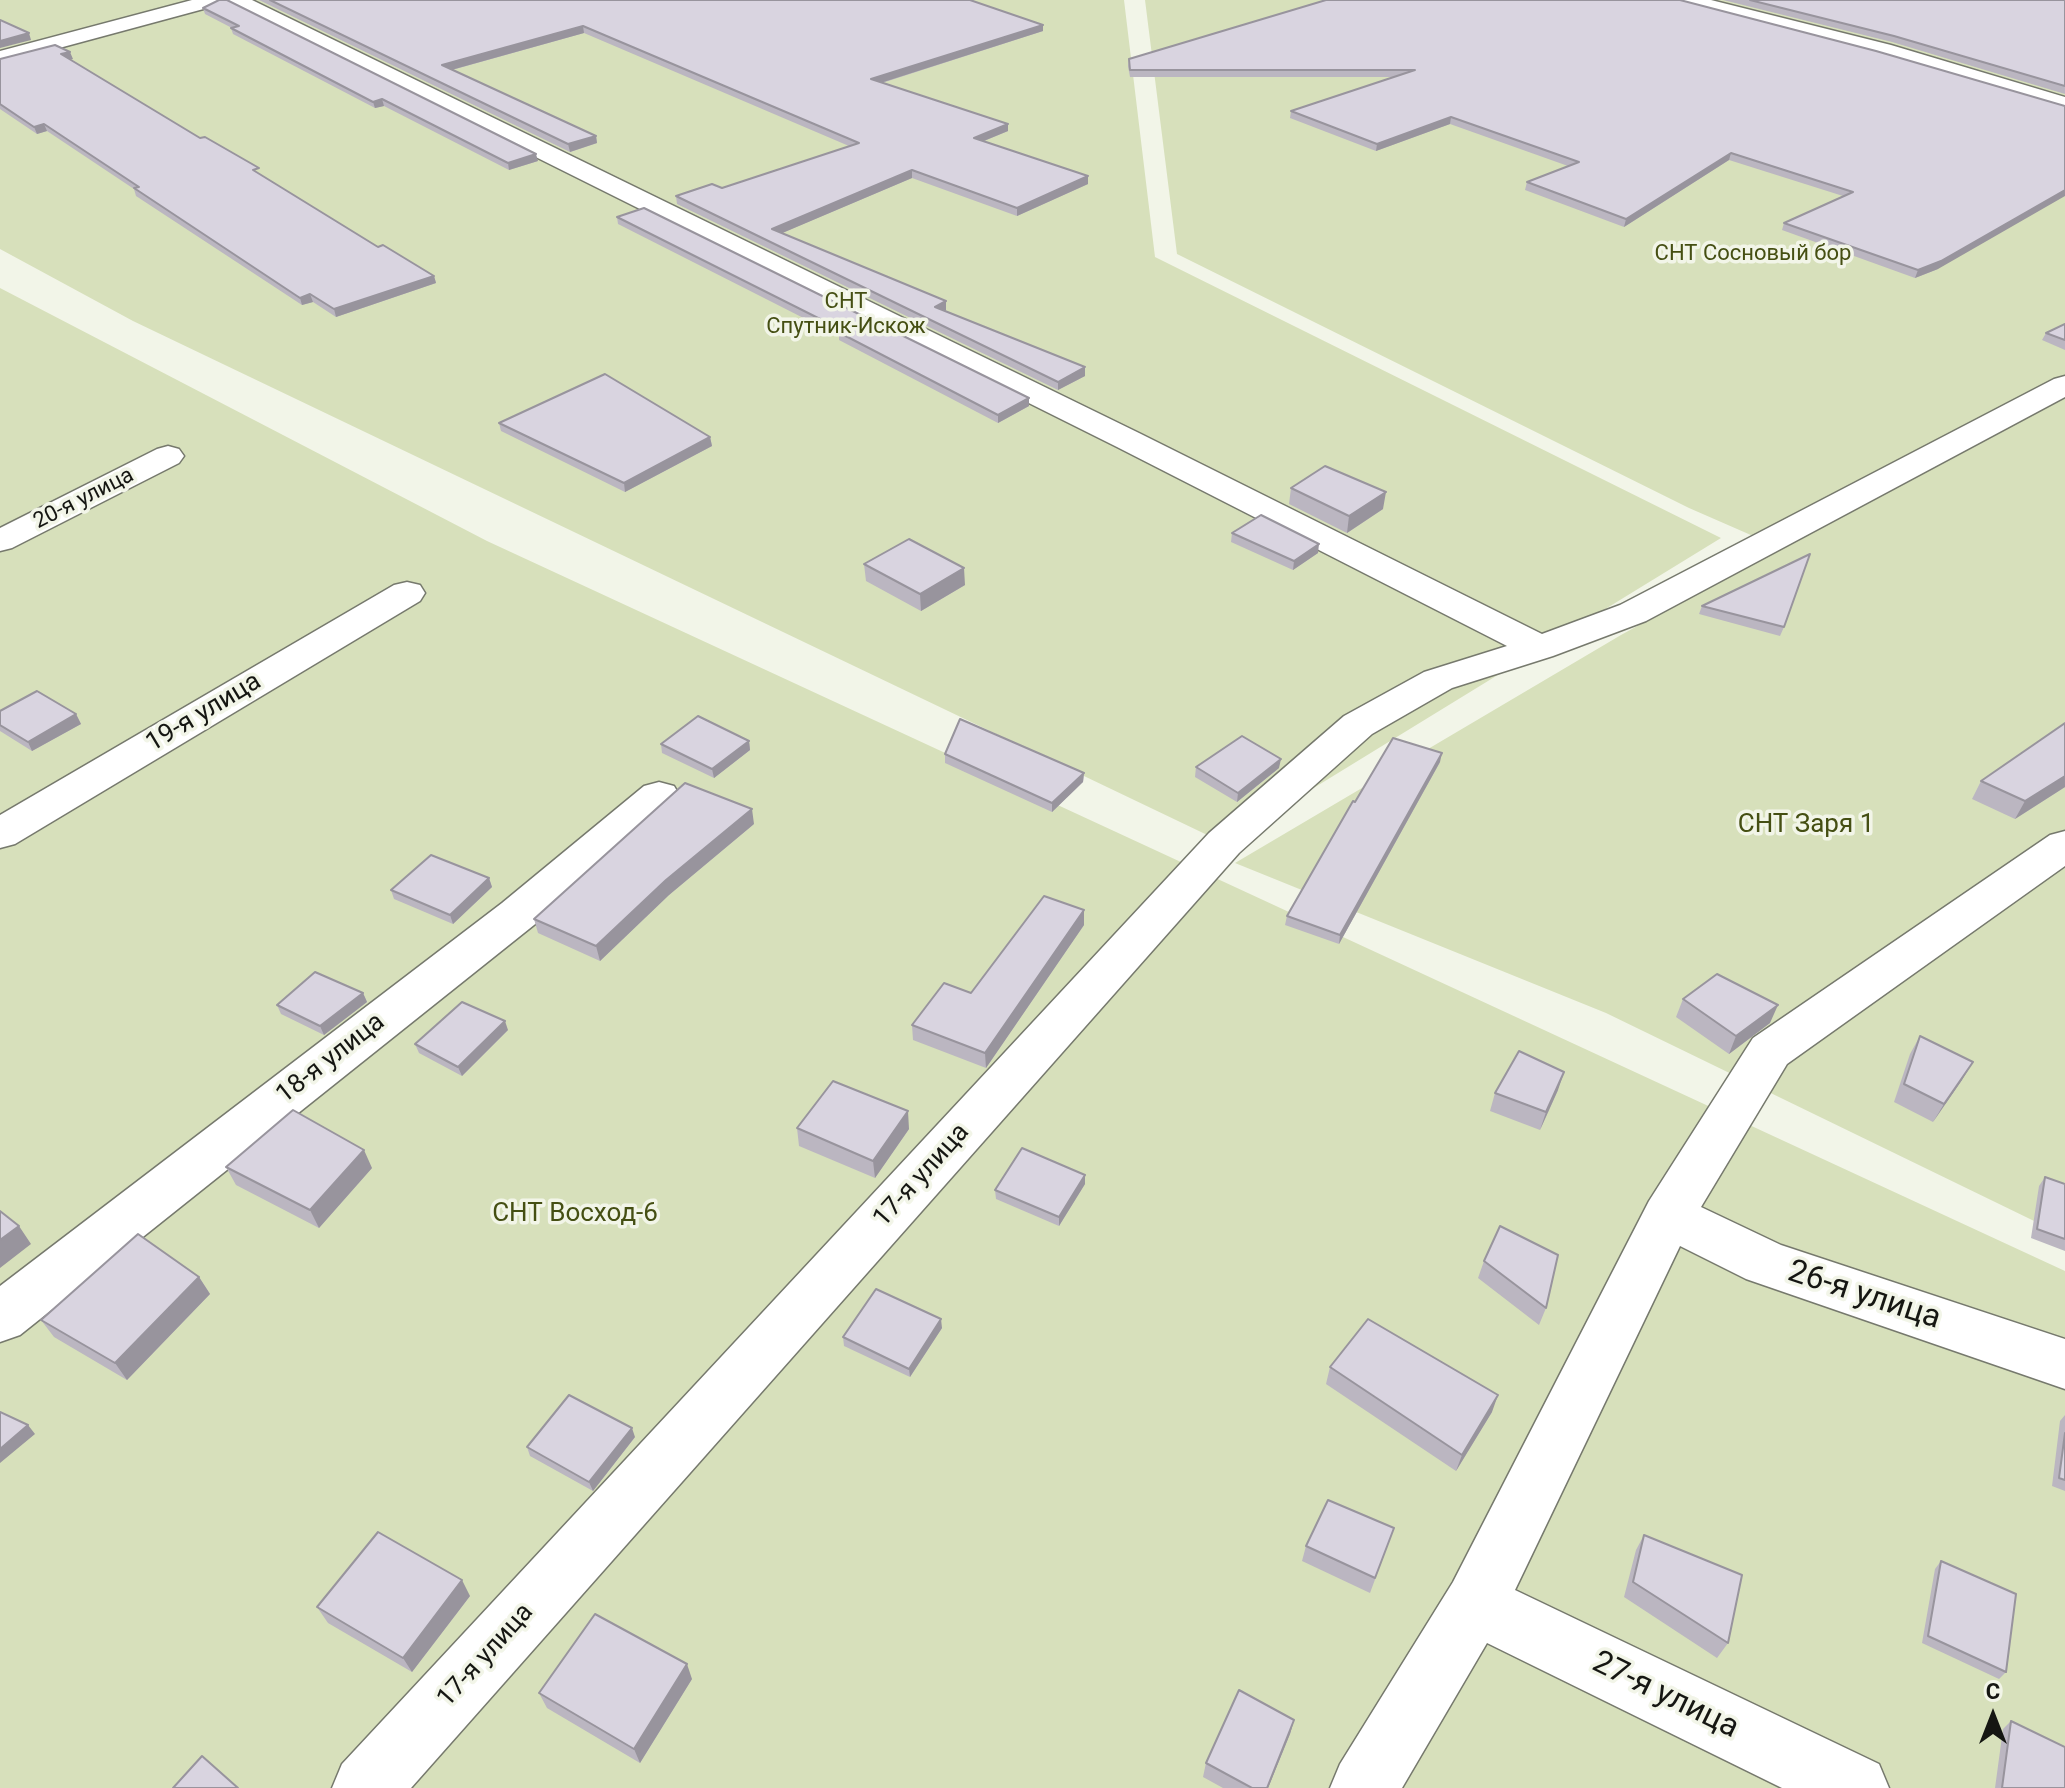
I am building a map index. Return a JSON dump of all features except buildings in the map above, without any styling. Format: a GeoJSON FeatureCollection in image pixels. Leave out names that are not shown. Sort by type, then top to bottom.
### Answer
{"type":"FeatureCollection","features":[{"type":"Feature","properties":{"kind":"street"},"geometry":{"type":"LineString","coordinates":[[0,58],[215,0]]}},
{"type":"Feature","properties":{"kind":"street"},"geometry":{"type":"LineString","coordinates":[[236,0],[1114,433],[1540,648]]}},
{"type":"Feature","properties":{"kind":"street"},"geometry":{"type":"LineString","coordinates":[[1687,0],[1883,50],[2065,104]]}},
{"type":"Feature","properties":{"kind":"street","name":"17-я улица"},"geometry":{"type":"LineString","coordinates":[[366,1788],[1224,843],[1358,725],[1438,680],[1540,648],[1633,613],[2065,385]]}},
{"type":"Feature","properties":{"kind":"street","name":"20-я улица"},"geometry":{"type":"LineString","coordinates":[[0,541],[168,456]]}},
{"type":"Feature","properties":{"kind":"street","name":"19-я улица"},"geometry":{"type":"LineString","coordinates":[[0,834],[407,593]]}},
{"type":"Feature","properties":{"kind":"street","name":"18-я улица"},"geometry":{"type":"LineString","coordinates":[[0,1318],[518,914],[659,796]]}},
{"type":"Feature","properties":{"kind":"street"},"geometry":{"type":"LineString","coordinates":[[1364,1788],[1475,1604],[1668,1216],[1770,1051],[2065,845]]}},
{"type":"Feature","properties":{"kind":"street","name":"26-я улица"},"geometry":{"type":"LineString","coordinates":[[1668,1216],[1765,1263],[2065,1364]]}},
{"type":"Feature","properties":{"kind":"street","name":"27-я улица"},"geometry":{"type":"LineString","coordinates":[[1475,1604],[1855,1788]]}},
{"type":"Feature","properties":{"kind":"green space","name":"СНТ Спутник-Искож"},"geometry":{"type":"Polygon","coordinates":[[[0,0],[1124,0],[1155,257],[1721,538],[1224,843],[133,321],[0,249],[0,0]]]}},
{"type":"Feature","properties":{"kind":"green space","name":"СНТ Сосновый бор"},"geometry":{"type":"Polygon","coordinates":[[[1145,0],[2065,0],[2065,377],[1760,539],[1689,508],[1177,254],[1145,0]]]}},
{"type":"Feature","properties":{"kind":"green space","name":"СНТ Восход-6"},"geometry":{"type":"Polygon","coordinates":[[[0,288],[487,541],[2065,1271],[2065,1788],[0,1788],[0,288]]]}},
{"type":"Feature","properties":{"kind":"green space","name":"СНТ Заря 1"},"geometry":{"type":"Polygon","coordinates":[[[2065,391],[2065,1236],[1606,1013],[1235,863],[1621,635],[2065,391]]]}}]}
